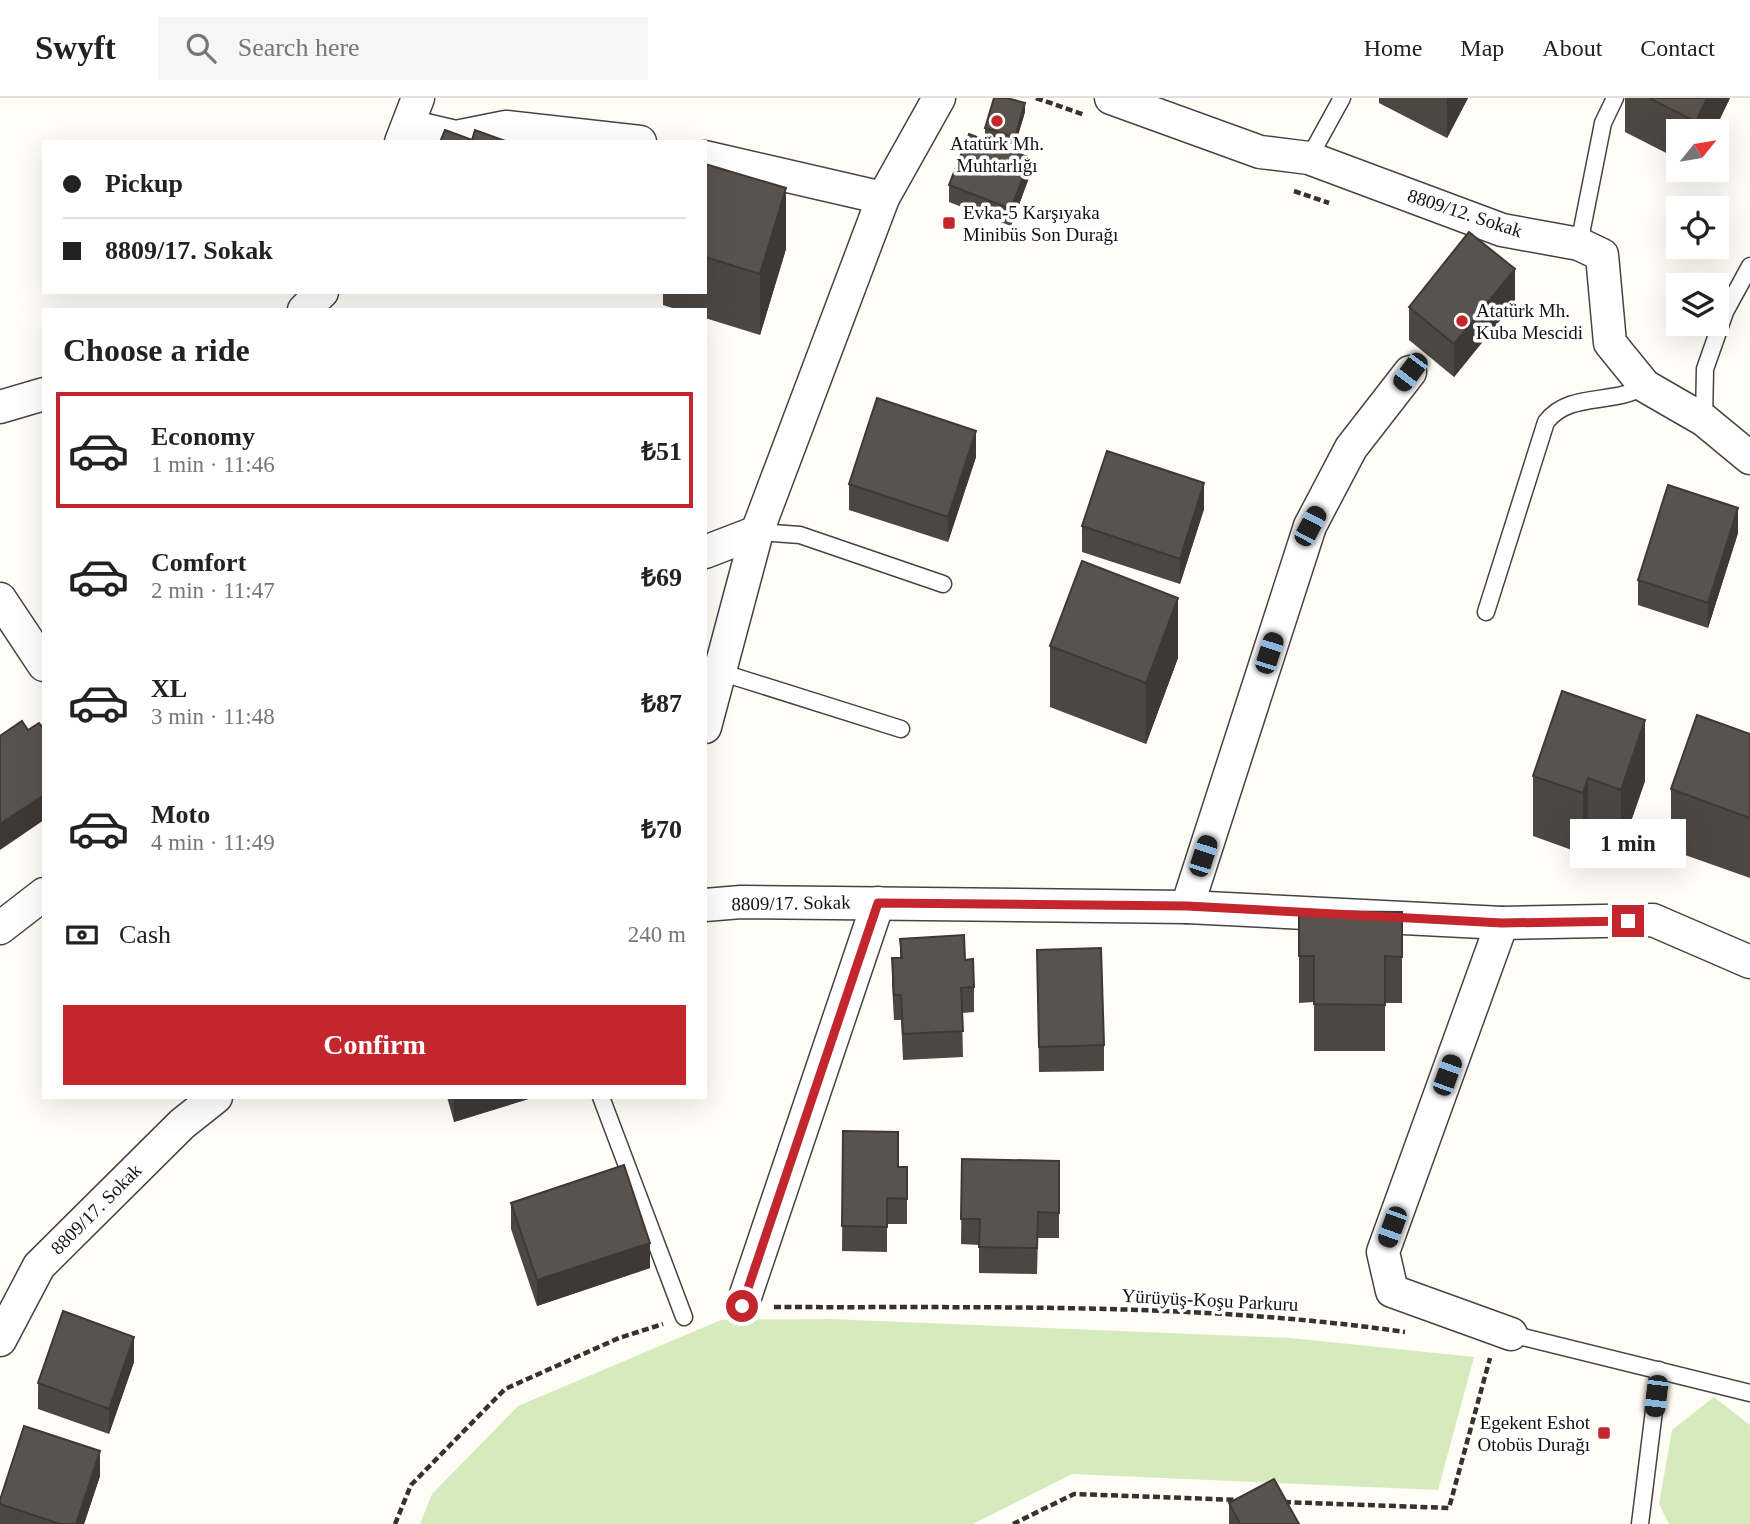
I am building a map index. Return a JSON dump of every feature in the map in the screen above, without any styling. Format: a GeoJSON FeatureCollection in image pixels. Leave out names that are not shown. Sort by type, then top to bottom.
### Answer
{"type":"FeatureCollection","features":[{"type":"Feature","properties":{"kind":"street"},"geometry":{"type":"LineString","coordinates":[[707,720],[757,532],[883,198],[939,98]]}},
{"type":"Feature","properties":{"kind":"street","name":"8809/12. Sokak"},"geometry":{"type":"LineString","coordinates":[[1100,107],[1260,152],[1309,158],[1502,230],[1579,244]]}},
{"type":"Feature","properties":{"kind":"street"},"geometry":{"type":"LineString","coordinates":[[409,122],[456,137],[506,127],[622,140]]}},
{"type":"Feature","properties":{"kind":"street"},"geometry":{"type":"LineString","coordinates":[[707,157],[883,198]]}},
{"type":"Feature","properties":{"kind":"street"},"geometry":{"type":"LineString","coordinates":[[1579,244],[1602,255],[1610,343],[1645,386],[1704,420],[1750,458]]}},
{"type":"Feature","properties":{"kind":"street"},"geometry":{"type":"LineString","coordinates":[[306,308],[320,294]]}},
{"type":"Feature","properties":{"kind":"street"},"geometry":{"type":"LineString","coordinates":[[1187,906],[1310,526],[1351,449],[1410,372]]}},
{"type":"Feature","properties":{"kind":"street"},"geometry":{"type":"LineString","coordinates":[[0,407],[42,395]]}},
{"type":"Feature","properties":{"kind":"street"},"geometry":{"type":"LineString","coordinates":[[707,551],[757,532]]}},
{"type":"Feature","properties":{"kind":"street"},"geometry":{"type":"LineString","coordinates":[[0,599],[42,662]]}},
{"type":"Feature","properties":{"kind":"street"},"geometry":{"type":"LineString","coordinates":[[0,928],[42,896]]}},
{"type":"Feature","properties":{"kind":"street","name":"8809/17. Sokak"},"geometry":{"type":"LineString","coordinates":[[707,905],[741,902],[1187,906],[1502,923],[1653,920],[1750,962]]}},
{"type":"Feature","properties":{"kind":"street"},"geometry":{"type":"LineString","coordinates":[[742,1306],[878,903]]}},
{"type":"Feature","properties":{"kind":"street"},"geometry":{"type":"LineString","coordinates":[[1502,923],[1383,1252],[1392,1291],[1502,1339]]}},
{"type":"Feature","properties":{"kind":"street","name":"8809/17. Sokak"},"geometry":{"type":"LineString","coordinates":[[0,1340],[39,1266],[182,1124],[213,1099]]}},
{"type":"Feature","properties":{"kind":"lane"},"geometry":{"type":"LineString","coordinates":[[1309,158],[1342,98]]}},
{"type":"Feature","properties":{"kind":"lane"},"geometry":{"type":"LineString","coordinates":[[1579,244],[1602,123],[1615,98]]}},
{"type":"Feature","properties":{"kind":"lane"},"geometry":{"type":"LineString","coordinates":[[1704,420],[1705,369],[1725,312],[1750,266]]}},
{"type":"Feature","properties":{"kind":"lane"},"geometry":{"type":"LineString","coordinates":[[1486,612],[1546,422],[1554,412],[1566,405],[1627,397],[1645,386]]}},
{"type":"Feature","properties":{"kind":"lane"},"geometry":{"type":"LineString","coordinates":[[757,532],[800,535],[943,583]]}},
{"type":"Feature","properties":{"kind":"lane"},"geometry":{"type":"LineString","coordinates":[[720,672],[901,729]]}},
{"type":"Feature","properties":{"kind":"lane"},"geometry":{"type":"LineString","coordinates":[[602,1099],[684,1317]]}},
{"type":"Feature","properties":{"kind":"lane"},"geometry":{"type":"LineString","coordinates":[[1502,1339],[1659,1370],[1750,1393]]}},
{"type":"Feature","properties":{"kind":"lane"},"geometry":{"type":"LineString","coordinates":[[1640,1524],[1659,1370]]}},
{"type":"Feature","properties":{"kind":"path"},"geometry":{"type":"LineString","coordinates":[[1036,98],[1100,107]]}},
{"type":"Feature","properties":{"kind":"path"},"geometry":{"type":"LineString","coordinates":[[1281,186],[1331,204]]}},
{"type":"Feature","properties":{"kind":"path","name":"Yürüyüş-Koşu Parkuru"},"geometry":{"type":"LineString","coordinates":[[742,1306],[1108,1309],[1308,1318],[1414,1334]]}},
{"type":"Feature","properties":{"kind":"path"},"geometry":{"type":"LineString","coordinates":[[395,1524],[411,1485],[505,1389],[619,1338],[684,1317]]}},
{"type":"Feature","properties":{"kind":"path"},"geometry":{"type":"LineString","coordinates":[[1282,1502],[1449,1508],[1502,1339]]}},
{"type":"Feature","properties":{"kind":"path"},"geometry":{"type":"LineString","coordinates":[[1013,1524],[1074,1494],[1254,1501]]}},
{"type":"Feature","properties":{"kind":"green space"},"geometry":{"type":"Polygon","coordinates":[[[830,1319],[1291,1338],[1474,1357],[1438,1490],[1072,1474],[973,1524],[420,1524],[432,1494],[518,1406],[721,1320],[830,1319]]]}},
{"type":"Feature","properties":{"kind":"green space"},"geometry":{"type":"Polygon","coordinates":[[[1714,1397],[1750,1425],[1750,1524],[1669,1524],[1659,1504],[1672,1430],[1714,1397]]]}},
{"type":"Feature","properties":{"kind":"building"},"geometry":{"type":"Polygon","coordinates":[[[994,98],[1025,103],[1015,137],[985,128],[994,98]]]}},
{"type":"Feature","properties":{"kind":"building"},"geometry":{"type":"Polygon","coordinates":[[[1649,98],[1707,98],[1697,119],[1690,119],[1649,98]]]}},
{"type":"Feature","properties":{"kind":"building"},"geometry":{"type":"Polygon","coordinates":[[[445,130],[472,140],[441,140],[445,130]]]}},
{"type":"Feature","properties":{"kind":"building"},"geometry":{"type":"Polygon","coordinates":[[[475,130],[502,140],[472,140],[475,130]]]}},
{"type":"Feature","properties":{"kind":"building"},"geometry":{"type":"Polygon","coordinates":[[[969,134],[1030,158],[1011,209],[949,185],[969,134]]]}},
{"type":"Feature","properties":{"kind":"building"},"geometry":{"type":"Polygon","coordinates":[[[707,165],[786,188],[760,274],[707,258],[707,165]]]}},
{"type":"Feature","properties":{"kind":"building"},"geometry":{"type":"Polygon","coordinates":[[[1469,232],[1515,269],[1454,344],[1409,307],[1469,232]]]}},
{"type":"Feature","properties":{"kind":"building"},"geometry":{"type":"Polygon","coordinates":[[[877,398],[976,431],[948,517],[849,484],[877,398]]]}},
{"type":"Feature","properties":{"kind":"building"},"geometry":{"type":"Polygon","coordinates":[[[1107,451],[1204,483],[1180,559],[1082,526],[1107,451]]]}},
{"type":"Feature","properties":{"kind":"building"},"geometry":{"type":"Polygon","coordinates":[[[1668,485],[1738,508],[1708,603],[1638,580],[1668,485]]]}},
{"type":"Feature","properties":{"kind":"building"},"geometry":{"type":"Polygon","coordinates":[[[1082,561],[1178,598],[1146,683],[1050,646],[1082,561]]]}},
{"type":"Feature","properties":{"kind":"building"},"geometry":{"type":"Polygon","coordinates":[[[1562,691],[1645,720],[1621,790],[1588,778],[1583,793],[1533,776],[1562,691]]]}},
{"type":"Feature","properties":{"kind":"building"},"geometry":{"type":"Polygon","coordinates":[[[1697,715],[1750,734],[1750,818],[1671,789],[1697,715]]]}},
{"type":"Feature","properties":{"kind":"building"},"geometry":{"type":"Polygon","coordinates":[[[22,721],[28,730],[39,723],[42,727],[42,796],[0,824],[0,736],[22,721]]]}},
{"type":"Feature","properties":{"kind":"building"},"geometry":{"type":"Polygon","coordinates":[[[1299,911],[1402,912],[1402,957],[1385,956],[1385,1005],[1314,1004],[1314,956],[1299,956],[1299,911]]]}},
{"type":"Feature","properties":{"kind":"building"},"geometry":{"type":"Polygon","coordinates":[[[964,935],[965,960],[973,959],[974,987],[961,988],[963,1031],[903,1034],[901,995],[894,995],[892,958],[902,958],[900,939],[964,935]]]}},
{"type":"Feature","properties":{"kind":"building"},"geometry":{"type":"Polygon","coordinates":[[[1101,948],[1104,1045],[1039,1047],[1037,950],[1101,948]]]}},
{"type":"Feature","properties":{"kind":"building"},"geometry":{"type":"Polygon","coordinates":[[[843,1131],[898,1132],[898,1167],[907,1167],[907,1199],[887,1198],[887,1227],[842,1226],[843,1131]]]}},
{"type":"Feature","properties":{"kind":"building"},"geometry":{"type":"Polygon","coordinates":[[[962,1159],[1059,1161],[1059,1213],[1038,1212],[1037,1248],[979,1247],[980,1219],[961,1219],[962,1159]]]}},
{"type":"Feature","properties":{"kind":"building"},"geometry":{"type":"Polygon","coordinates":[[[624,1165],[650,1243],[537,1280],[511,1203],[624,1165]]]}},
{"type":"Feature","properties":{"kind":"building"},"geometry":{"type":"Polygon","coordinates":[[[63,1311],[134,1337],[109,1409],[38,1383],[63,1311]]]}},
{"type":"Feature","properties":{"kind":"building"},"geometry":{"type":"Polygon","coordinates":[[[24,1426],[100,1451],[76,1524],[60,1524],[0,1504],[24,1426]]]}},
{"type":"Feature","properties":{"kind":"building"},"geometry":{"type":"Polygon","coordinates":[[[1274,1479],[1299,1524],[1240,1524],[1229,1503],[1274,1479]]]}},
{"type":"Feature","properties":{"kind":"place","name":"Atatürk Mh. Muhtarlığı"},"geometry":{"type":"Point","coordinates":[997,121]}},
{"type":"Feature","properties":{"kind":"place","name":"Evka-5 Karşıyaka Minibüs Son Durağı"},"geometry":{"type":"Point","coordinates":[949,223]}},
{"type":"Feature","properties":{"kind":"place","name":"Atatürk Mh. Kuba Mescidi"},"geometry":{"type":"Point","coordinates":[1462,321]}},
{"type":"Feature","properties":{"kind":"place","name":"Egekent Eshot Otobüs Durağı"},"geometry":{"type":"Point","coordinates":[1604,1433]}},
{"type":"Feature","properties":{"kind":"route"},"geometry":{"type":"LineString","coordinates":[[742,1306],[878,903],[1187,906],[1502,923],[1628,921]]}}]}
